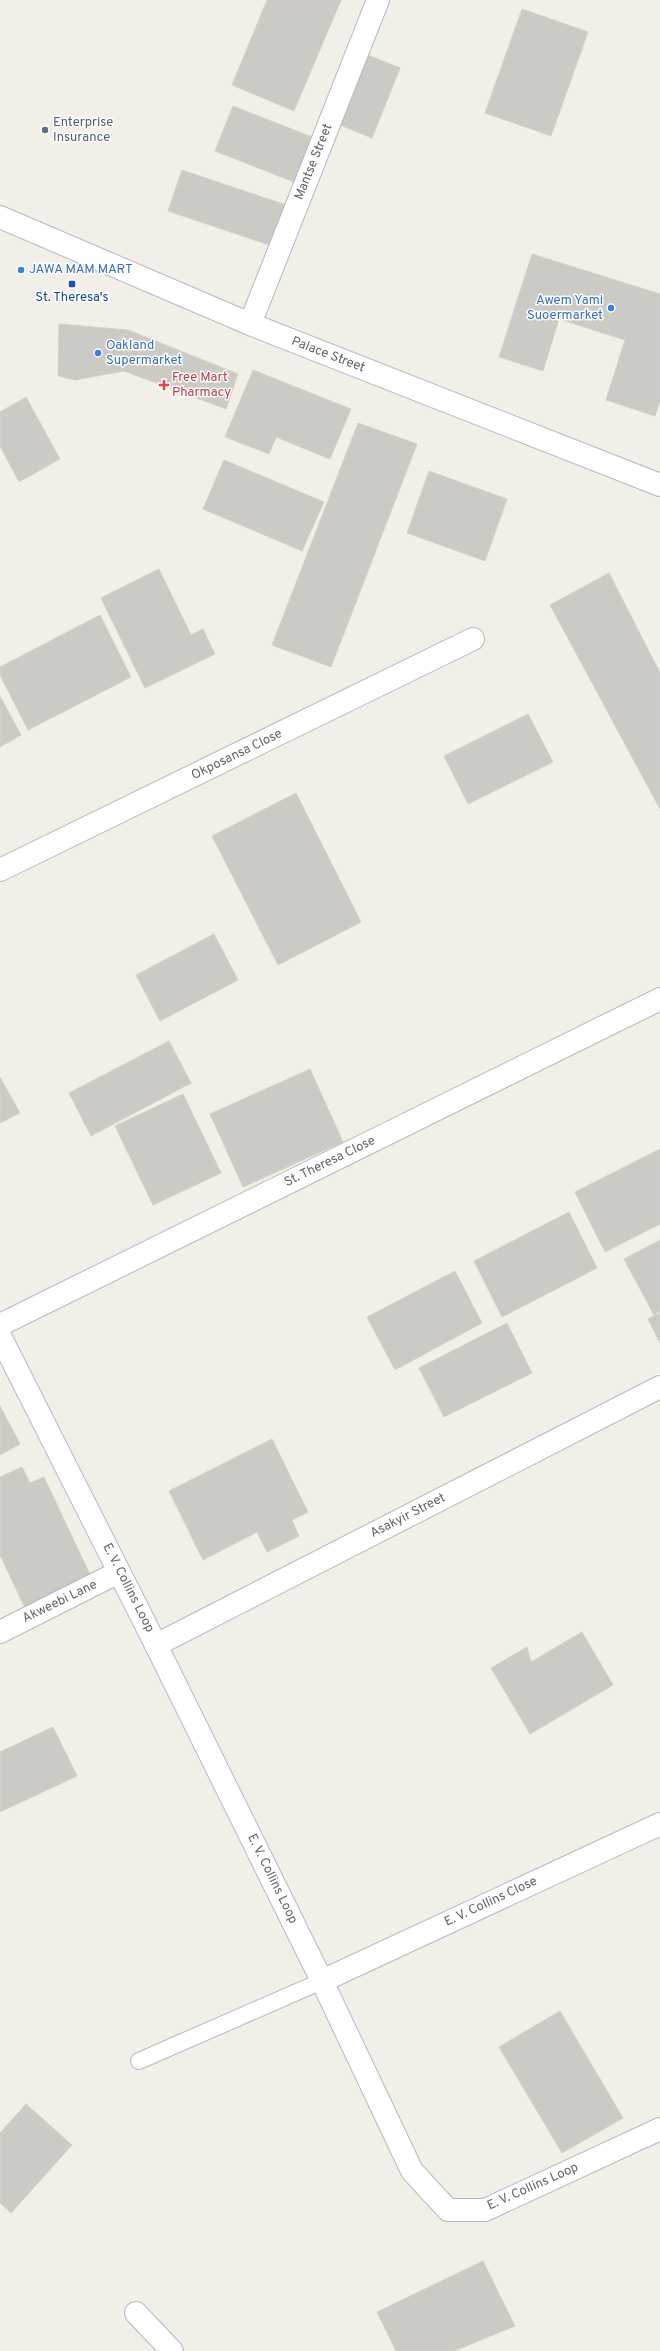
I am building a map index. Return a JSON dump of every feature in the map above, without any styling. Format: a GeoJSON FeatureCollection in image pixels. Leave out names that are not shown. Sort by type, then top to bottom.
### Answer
{"type":"FeatureCollection","features":[{"type":"Feature","properties":{"kind":"street","name":"Mantse Street"},"geometry":{"type":"LineString","coordinates":[[250,324],[378,0]]}},
{"type":"Feature","properties":{"kind":"street","name":"Palace Street"},"geometry":{"type":"LineString","coordinates":[[3,224],[250,324],[660,485]]}},
{"type":"Feature","properties":{"kind":"street","name":"Okposansa Close"},"geometry":{"type":"LineString","coordinates":[[0,870],[473,639]]}},
{"type":"Feature","properties":{"kind":"street","name":"St. Theresa Close"},"geometry":{"type":"LineString","coordinates":[[0,1325],[660,999]]}},
{"type":"Feature","properties":{"kind":"street","name":"E. V. Collins Loop"},"geometry":{"type":"LineString","coordinates":[[0,1336],[156,1645],[322,1981],[412,2171],[448,2210],[485,2210],[660,2129]]}},
{"type":"Feature","properties":{"kind":"street","name":"Asakyir Street"},"geometry":{"type":"LineString","coordinates":[[156,1645],[660,1387]]}},
{"type":"Feature","properties":{"kind":"street","name":"Akweebi Lane"},"geometry":{"type":"LineString","coordinates":[[0,1632],[119,1572]]}},
{"type":"Feature","properties":{"kind":"street","name":"E. V. Collins Close"},"geometry":{"type":"LineString","coordinates":[[322,1981],[660,1824]]}},
{"type":"Feature","properties":{"kind":"street"},"geometry":{"type":"LineString","coordinates":[[136,2313],[172,2351]]}},
{"type":"Feature","properties":{"kind":"lane"},"geometry":{"type":"LineString","coordinates":[[139,2061],[322,1981]]}},
{"type":"Feature","properties":{"kind":"building"},"geometry":{"type":"Polygon","coordinates":[[[267,0],[341,0],[294,111],[232,85],[267,0]]]}},
{"type":"Feature","properties":{"kind":"building"},"geometry":{"type":"Polygon","coordinates":[[[522,9],[588,32],[551,136],[485,113],[522,9]]]}},
{"type":"Feature","properties":{"kind":"building"},"geometry":{"type":"Polygon","coordinates":[[[363,53],[400,68],[372,138],[335,123],[363,53]]]}},
{"type":"Feature","properties":{"kind":"building"},"geometry":{"type":"Polygon","coordinates":[[[233,106],[322,141],[304,186],[215,151],[233,106]]]}},
{"type":"Feature","properties":{"kind":"building"},"geometry":{"type":"Polygon","coordinates":[[[182,170],[292,207],[278,248],[168,211],[182,170]]]}},
{"type":"Feature","properties":{"kind":"building"},"geometry":{"type":"Polygon","coordinates":[[[532,254],[660,294],[660,401],[655,416],[606,400],[625,340],[559,319],[543,371],[499,357],[532,254]]]}},
{"type":"Feature","properties":{"kind":"building"},"geometry":{"type":"Polygon","coordinates":[[[59,324],[128,330],[238,374],[226,409],[124,371],[75,380],[58,376],[59,324]]]}},
{"type":"Feature","properties":{"kind":"building"},"geometry":{"type":"Polygon","coordinates":[[[253,370],[351,409],[330,459],[276,437],[269,454],[225,437],[253,370]]]}},
{"type":"Feature","properties":{"kind":"building"},"geometry":{"type":"Polygon","coordinates":[[[26,397],[60,459],[19,482],[0,446],[0,412],[26,397]]]}},
{"type":"Feature","properties":{"kind":"building"},"geometry":{"type":"Polygon","coordinates":[[[358,423],[417,444],[331,667],[272,645],[358,423]]]}},
{"type":"Feature","properties":{"kind":"building"},"geometry":{"type":"Polygon","coordinates":[[[224,460],[324,502],[302,551],[203,509],[224,460]]]}},
{"type":"Feature","properties":{"kind":"building"},"geometry":{"type":"Polygon","coordinates":[[[429,471],[507,499],[485,561],[407,533],[429,471]]]}},
{"type":"Feature","properties":{"kind":"building"},"geometry":{"type":"Polygon","coordinates":[[[159,569],[191,635],[203,629],[215,654],[145,688],[101,598],[159,569]]]}},
{"type":"Feature","properties":{"kind":"building"},"geometry":{"type":"Polygon","coordinates":[[[609,573],[660,673],[660,809],[550,605],[609,573]]]}},
{"type":"Feature","properties":{"kind":"building"},"geometry":{"type":"Polygon","coordinates":[[[100,615],[131,677],[28,730],[0,675],[0,667],[100,615]]]}},
{"type":"Feature","properties":{"kind":"building"},"geometry":{"type":"Polygon","coordinates":[[[0,696],[21,735],[0,747],[0,696]]]}},
{"type":"Feature","properties":{"kind":"building"},"geometry":{"type":"Polygon","coordinates":[[[528,714],[553,762],[468,804],[444,756],[528,714]]]}},
{"type":"Feature","properties":{"kind":"building"},"geometry":{"type":"Polygon","coordinates":[[[296,793],[361,922],[278,965],[212,836],[296,793]]]}},
{"type":"Feature","properties":{"kind":"building"},"geometry":{"type":"Polygon","coordinates":[[[214,934],[238,980],[160,1021],[136,975],[214,934]]]}},
{"type":"Feature","properties":{"kind":"building"},"geometry":{"type":"Polygon","coordinates":[[[169,1041],[191,1083],[91,1136],[69,1093],[169,1041]]]}},
{"type":"Feature","properties":{"kind":"building"},"geometry":{"type":"Polygon","coordinates":[[[310,1069],[343,1142],[243,1187],[210,1114],[310,1069]]]}},
{"type":"Feature","properties":{"kind":"building"},"geometry":{"type":"Polygon","coordinates":[[[0,1077],[20,1113],[0,1123],[0,1077]]]}},
{"type":"Feature","properties":{"kind":"building"},"geometry":{"type":"Polygon","coordinates":[[[183,1094],[221,1173],[153,1205],[115,1126],[183,1094]]]}},
{"type":"Feature","properties":{"kind":"building"},"geometry":{"type":"Polygon","coordinates":[[[660,1149],[660,1224],[605,1252],[575,1192],[660,1149]]]}},
{"type":"Feature","properties":{"kind":"building"},"geometry":{"type":"Polygon","coordinates":[[[569,1212],[597,1268],[502,1317],[474,1261],[569,1212]]]}},
{"type":"Feature","properties":{"kind":"building"},"geometry":{"type":"Polygon","coordinates":[[[660,1240],[660,1311],[654,1315],[624,1259],[660,1240]]]}},
{"type":"Feature","properties":{"kind":"building"},"geometry":{"type":"Polygon","coordinates":[[[455,1271],[482,1323],[395,1370],[367,1317],[455,1271]]]}},
{"type":"Feature","properties":{"kind":"building"},"geometry":{"type":"Polygon","coordinates":[[[660,1313],[660,1343],[648,1319],[660,1313]]]}},
{"type":"Feature","properties":{"kind":"building"},"geometry":{"type":"Polygon","coordinates":[[[507,1323],[532,1373],[444,1417],[419,1368],[507,1323]]]}},
{"type":"Feature","properties":{"kind":"building"},"geometry":{"type":"Polygon","coordinates":[[[0,1406],[20,1444],[0,1455],[0,1406]]]}},
{"type":"Feature","properties":{"kind":"building"},"geometry":{"type":"Polygon","coordinates":[[[272,1439],[308,1512],[292,1520],[299,1536],[267,1552],[257,1532],[203,1560],[169,1491],[272,1439]]]}},
{"type":"Feature","properties":{"kind":"building"},"geometry":{"type":"Polygon","coordinates":[[[22,1467],[30,1483],[44,1477],[93,1581],[27,1612],[0,1555],[0,1477],[22,1467]]]}},
{"type":"Feature","properties":{"kind":"building"},"geometry":{"type":"Polygon","coordinates":[[[582,1632],[613,1685],[530,1734],[491,1668],[527,1647],[531,1662],[582,1632]]]}},
{"type":"Feature","properties":{"kind":"building"},"geometry":{"type":"Polygon","coordinates":[[[53,1727],[77,1776],[0,1812],[0,1752],[53,1727]]]}},
{"type":"Feature","properties":{"kind":"building"},"geometry":{"type":"Polygon","coordinates":[[[560,2011],[623,2118],[562,2153],[499,2047],[560,2011]]]}},
{"type":"Feature","properties":{"kind":"building"},"geometry":{"type":"Polygon","coordinates":[[[26,2104],[72,2145],[11,2213],[0,2203],[0,2133],[26,2104]]]}},
{"type":"Feature","properties":{"kind":"building"},"geometry":{"type":"Polygon","coordinates":[[[483,2261],[515,2326],[454,2351],[396,2351],[377,2312],[483,2261]]]}},
{"type":"Feature","properties":{"kind":"place","name":"Enterprise Insurance"},"geometry":{"type":"Point","coordinates":[45,130]}},
{"type":"Feature","properties":{"kind":"place","name":"JAWA MAM MART"},"geometry":{"type":"Point","coordinates":[21,270]}},
{"type":"Feature","properties":{"kind":"place","name":"St. Theresa's"},"geometry":{"type":"Point","coordinates":[72,284]}},
{"type":"Feature","properties":{"kind":"place","name":"Awem Yami Suoermarket"},"geometry":{"type":"Point","coordinates":[611,308]}},
{"type":"Feature","properties":{"kind":"place","name":"Oakland Supermarket"},"geometry":{"type":"Point","coordinates":[98,353]}},
{"type":"Feature","properties":{"kind":"place","name":"Free Mart Pharmacy"},"geometry":{"type":"Point","coordinates":[164,385]}}]}
